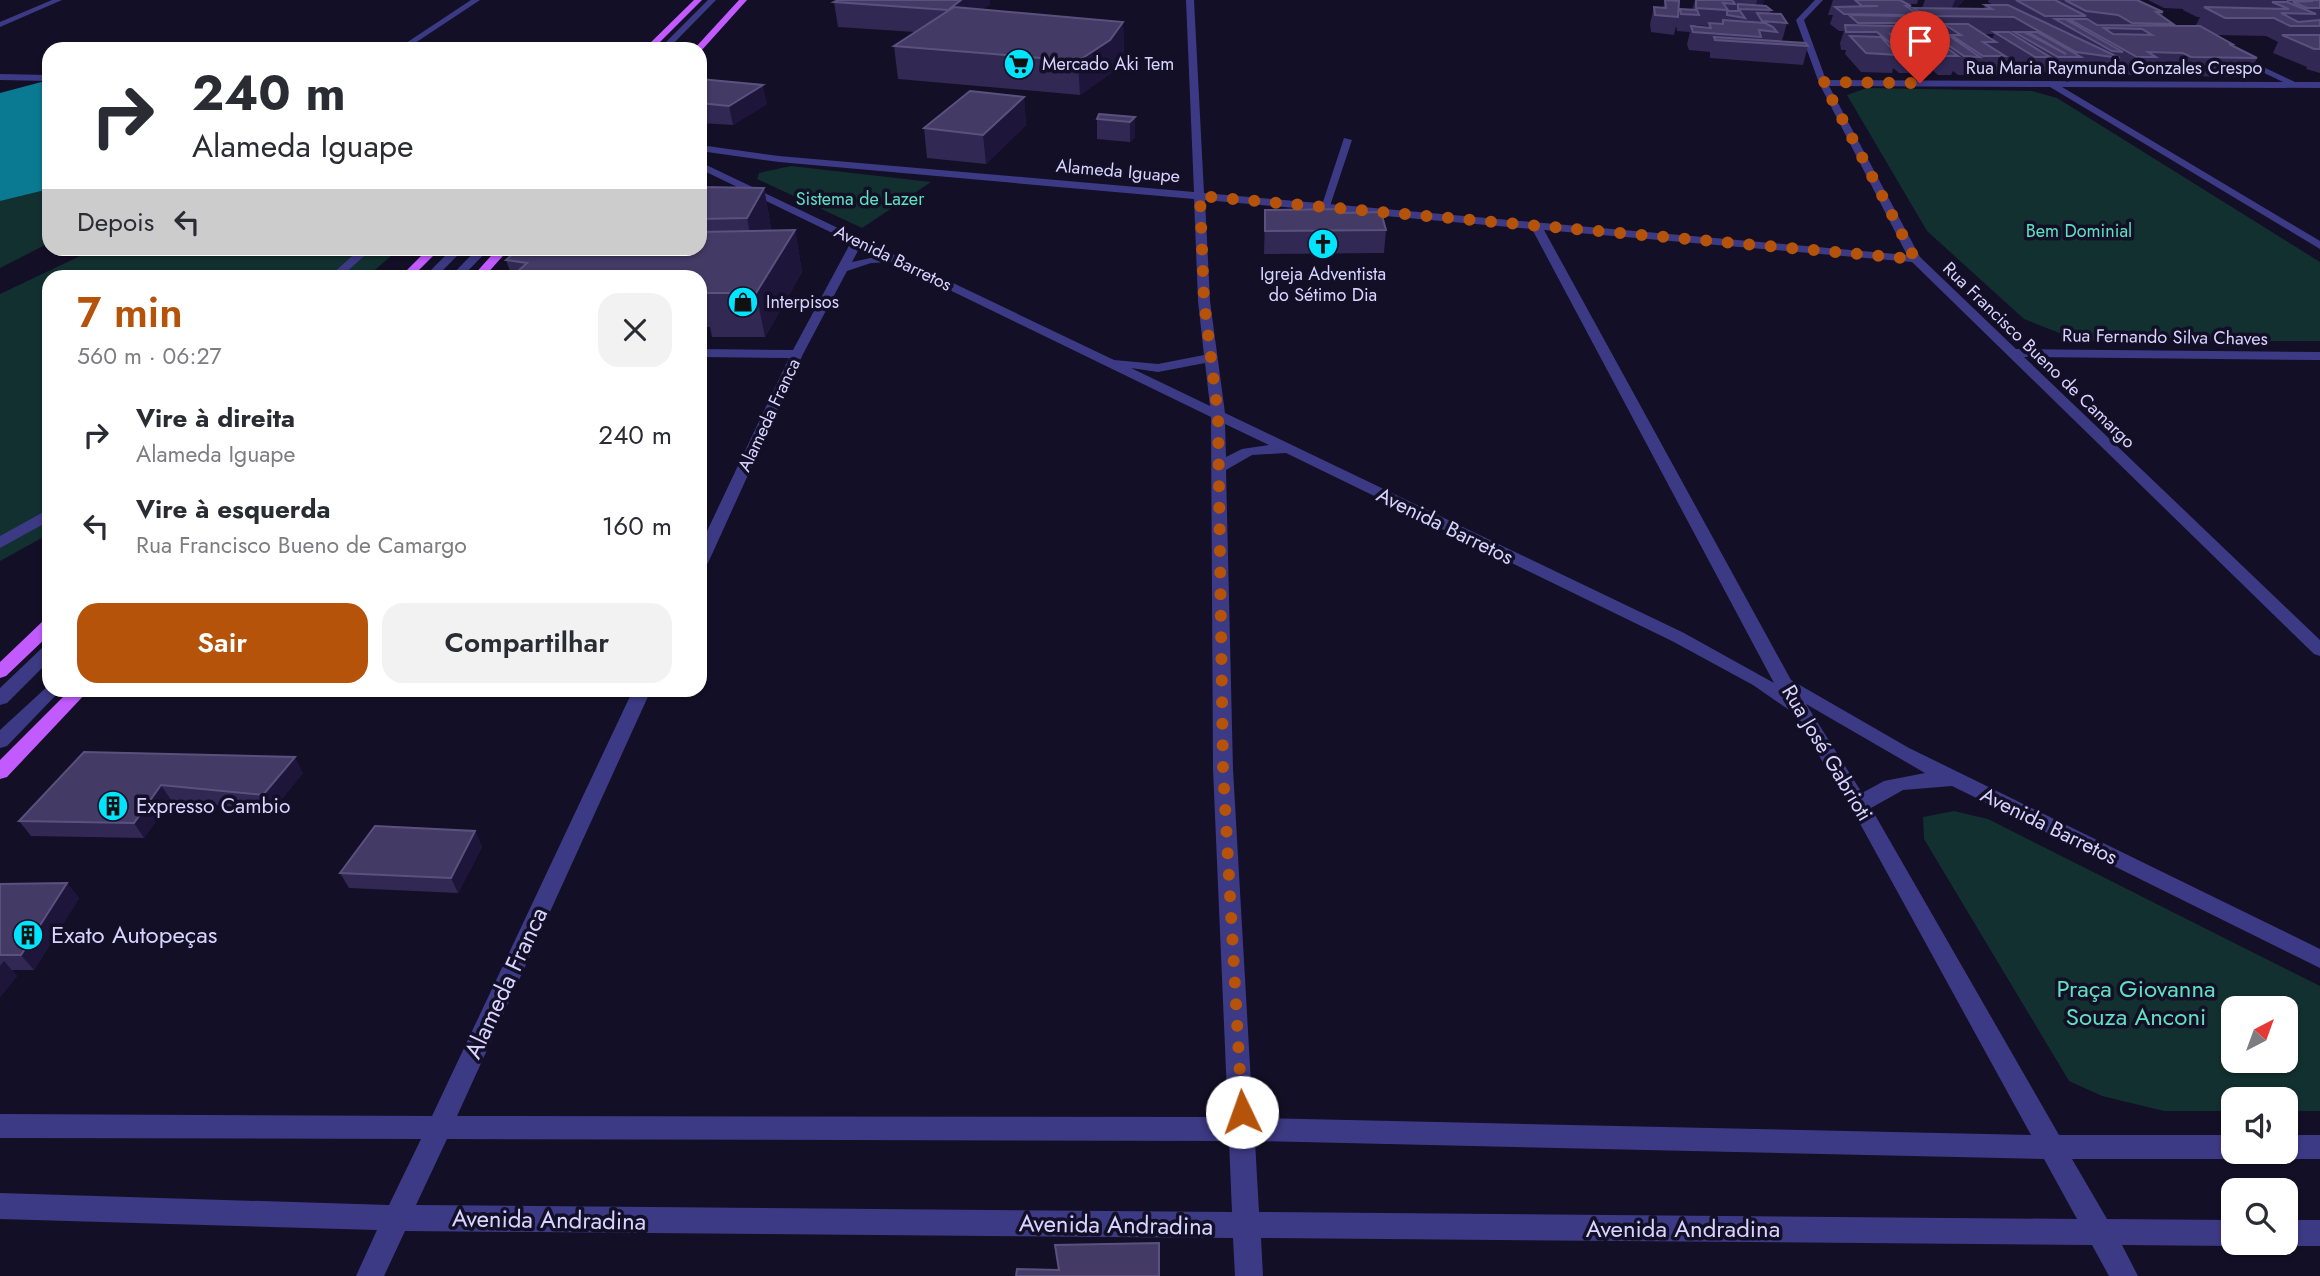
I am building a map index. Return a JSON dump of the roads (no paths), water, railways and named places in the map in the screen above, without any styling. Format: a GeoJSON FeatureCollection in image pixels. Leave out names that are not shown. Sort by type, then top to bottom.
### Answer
{"type":"FeatureCollection","features":[{"type":"Feature","properties":{"kind":"main road"},"geometry":{"type":"LineString","coordinates":[[655,42],[698,0]]}},
{"type":"Feature","properties":{"kind":"main road"},"geometry":{"type":"LineString","coordinates":[[704,42],[743,0]]}},
{"type":"Feature","properties":{"kind":"main road"},"geometry":{"type":"LineString","coordinates":[[413,270],[428,256]]}},
{"type":"Feature","properties":{"kind":"main road"},"geometry":{"type":"LineString","coordinates":[[485,270],[498,256]]}},
{"type":"Feature","properties":{"kind":"main road"},"geometry":{"type":"LineString","coordinates":[[0,672],[42,632]]}},
{"type":"Feature","properties":{"kind":"main road"},"geometry":{"type":"LineString","coordinates":[[0,772],[73,697]]}},
{"type":"Feature","properties":{"kind":"street"},"geometry":{"type":"LineString","coordinates":[[0,24],[58,0]]}},
{"type":"Feature","properties":{"kind":"street"},"geometry":{"type":"LineString","coordinates":[[412,42],[476,0]]}},
{"type":"Feature","properties":{"kind":"street"},"geometry":{"type":"LineString","coordinates":[[670,42],[712,0]]}},
{"type":"Feature","properties":{"kind":"street"},"geometry":{"type":"LineString","coordinates":[[1190,0],[1204,301],[1218,416],[1223,769],[1249,1276]]}},
{"type":"Feature","properties":{"kind":"street","name":"Rua Francisco Bueno de Camargo"},"geometry":{"type":"LineString","coordinates":[[1819,0],[1800,20],[1823,82],[1915,259],[2320,650]]}},
{"type":"Feature","properties":{"kind":"street"},"geometry":{"type":"LineString","coordinates":[[2219,48],[2320,97]]}},
{"type":"Feature","properties":{"kind":"street"},"geometry":{"type":"LineString","coordinates":[[0,77],[42,78]]}},
{"type":"Feature","properties":{"kind":"street","name":"Rua Maria Raymunda Gonzales Crespo"},"geometry":{"type":"LineString","coordinates":[[1823,82],[2320,85]]}},
{"type":"Feature","properties":{"kind":"street"},"geometry":{"type":"LineString","coordinates":[[2052,84],[2320,246]]}},
{"type":"Feature","properties":{"kind":"street"},"geometry":{"type":"LineString","coordinates":[[1325,206],[1347,140]]}},
{"type":"Feature","properties":{"kind":"street","name":"Alameda Iguape"},"geometry":{"type":"LineString","coordinates":[[707,149],[779,159],[1915,259]]}},
{"type":"Feature","properties":{"kind":"street","name":"Alameda Iguape"},"geometry":{"type":"LineString","coordinates":[[737,181],[749,168],[779,159]]}},
{"type":"Feature","properties":{"kind":"street","name":"Avenida Barretos"},"geometry":{"type":"LineString","coordinates":[[707,168],[1678,637],[1759,681],[1799,708]]}},
{"type":"Feature","properties":{"kind":"street","name":"Rua José Gabrioti"},"geometry":{"type":"LineString","coordinates":[[1537,227],[1783,681],[1860,806],[2124,1276]]}},
{"type":"Feature","properties":{"kind":"street","name":"Alameda Franca"},"geometry":{"type":"LineString","coordinates":[[707,549],[797,354],[858,240]]}},
{"type":"Feature","properties":{"kind":"street"},"geometry":{"type":"LineString","coordinates":[[343,270],[359,256]]}},
{"type":"Feature","properties":{"kind":"street"},"geometry":{"type":"LineString","coordinates":[[437,270],[452,256]]}},
{"type":"Feature","properties":{"kind":"street"},"geometry":{"type":"LineString","coordinates":[[463,270],[477,256]]}},
{"type":"Feature","properties":{"kind":"street"},"geometry":{"type":"LineString","coordinates":[[842,269],[870,260],[897,259]]}},
{"type":"Feature","properties":{"kind":"street"},"geometry":{"type":"LineString","coordinates":[[707,353],[797,354]]}},
{"type":"Feature","properties":{"kind":"street","name":"Avenida Barretos"},"geometry":{"type":"LineString","coordinates":[[1086,353],[1125,364],[1158,368],[1210,358]]}},
{"type":"Feature","properties":{"kind":"street","name":"Rua Fernando Silva Chaves"},"geometry":{"type":"LineString","coordinates":[[2010,353],[2320,356]]}},
{"type":"Feature","properties":{"kind":"street"},"geometry":{"type":"LineString","coordinates":[[1219,468],[1235,455],[1252,450],[1272,449],[1294,453]]}},
{"type":"Feature","properties":{"kind":"street"},"geometry":{"type":"LineString","coordinates":[[0,543],[42,518]]}},
{"type":"Feature","properties":{"kind":"street"},"geometry":{"type":"LineString","coordinates":[[0,699],[42,658]]}},
{"type":"Feature","properties":{"kind":"street","name":"Avenida Barretos"},"geometry":{"type":"LineString","coordinates":[[1783,681],[1845,721],[1956,780],[2320,959]]}},
{"type":"Feature","properties":{"kind":"street"},"geometry":{"type":"LineString","coordinates":[[0,741],[44,697]]}},
{"type":"Feature","properties":{"kind":"street","name":"Alameda Franca"},"geometry":{"type":"LineString","coordinates":[[370,1276],[639,697]]}},
{"type":"Feature","properties":{"kind":"street"},"geometry":{"type":"LineString","coordinates":[[1860,806],[1891,784],[1915,779],[1956,780]]}},
{"type":"Feature","properties":{"kind":"street"},"geometry":{"type":"LineString","coordinates":[[0,1126],[1243,1129],[2050,1147],[2221,1147]]}},
{"type":"Feature","properties":{"kind":"street"},"geometry":{"type":"LineString","coordinates":[[2298,1147],[2320,1147]]}},
{"type":"Feature","properties":{"kind":"street","name":"Avenida Andradina"},"geometry":{"type":"LineString","coordinates":[[0,1206],[396,1218],[2221,1233]]}},
{"type":"Feature","properties":{"kind":"street"},"geometry":{"type":"LineString","coordinates":[[2298,1233],[2320,1233]]}},
{"type":"Feature","properties":{"kind":"place","name":"Mercado Aki Tem"},"geometry":{"type":"Point","coordinates":[1019,64]}},
{"type":"Feature","properties":{"kind":"place","name":"Igreja Adventista do Sétimo Dia"},"geometry":{"type":"Point","coordinates":[1323,244]}},
{"type":"Feature","properties":{"kind":"place","name":"Interpisos"},"geometry":{"type":"Point","coordinates":[743,302]}},
{"type":"Feature","properties":{"kind":"place","name":"Expresso Cambio"},"geometry":{"type":"Point","coordinates":[113,806]}},
{"type":"Feature","properties":{"kind":"place","name":"Exato Autopeças"},"geometry":{"type":"Point","coordinates":[28,935]}},
{"type":"Feature","properties":{"kind":"park label","name":"Sistema de Lazer"},"geometry":{"type":"Point","coordinates":[860,199]}},
{"type":"Feature","properties":{"kind":"park label","name":"Bem Dominial"},"geometry":{"type":"Point","coordinates":[2079,231]}},
{"type":"Feature","properties":{"kind":"park label","name":"Praça Giovanna Souza Anconi"},"geometry":{"type":"Point","coordinates":[2136,1003]}}]}
